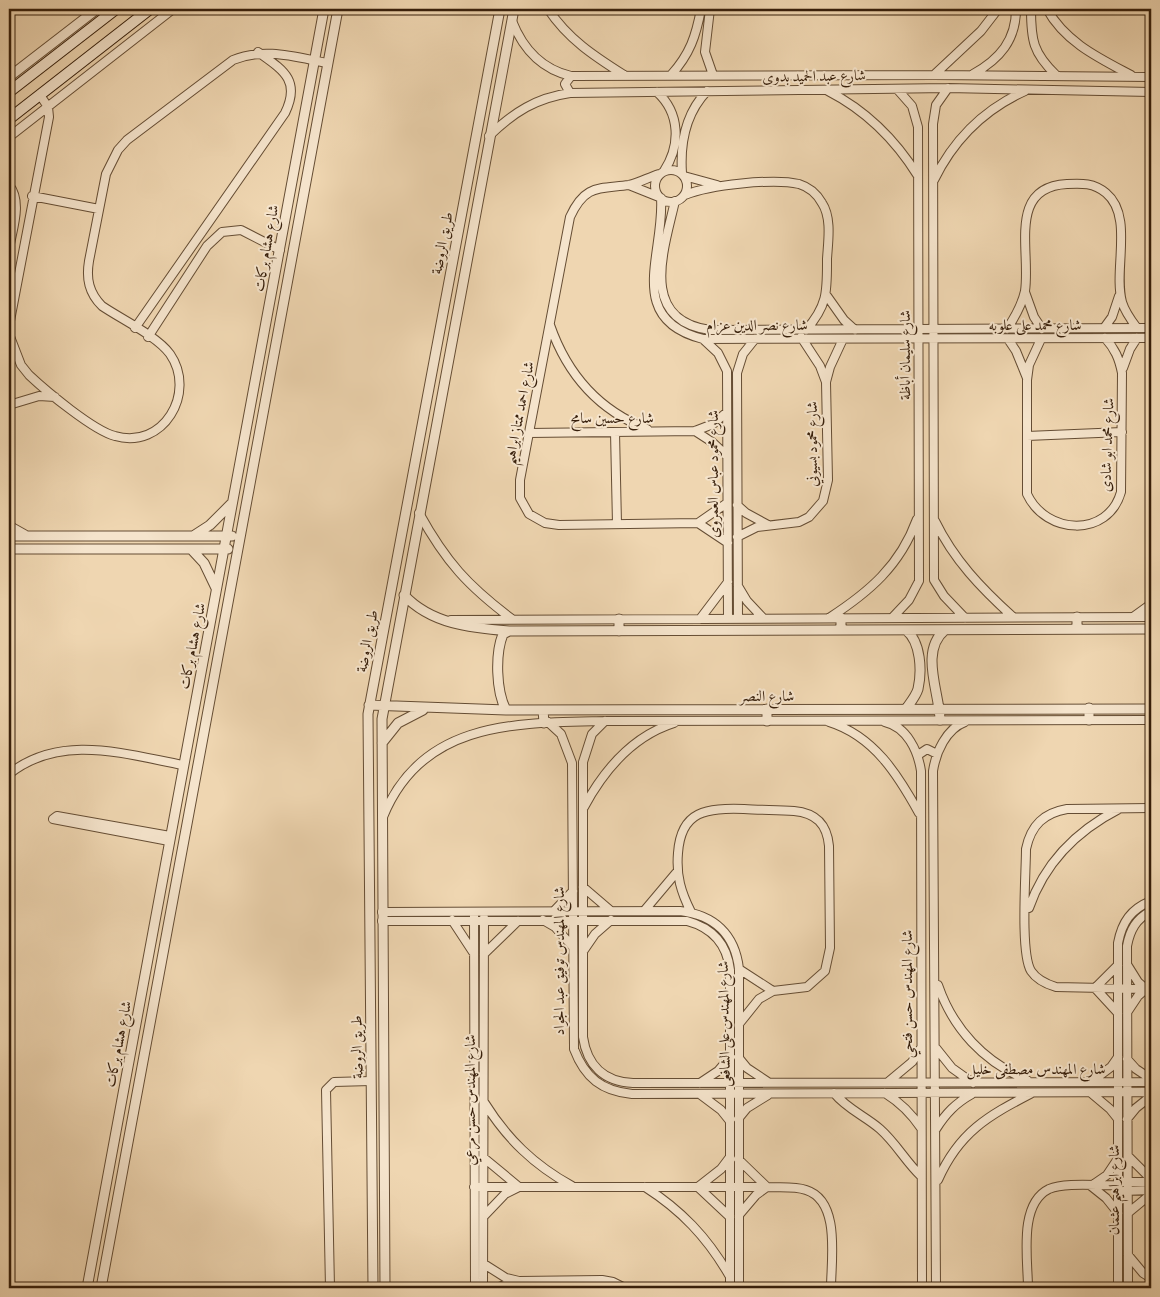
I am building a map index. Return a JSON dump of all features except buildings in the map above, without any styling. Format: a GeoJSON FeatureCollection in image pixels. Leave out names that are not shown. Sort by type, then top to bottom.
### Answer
{"type":"FeatureCollection","features":[{"type":"Feature","properties":{"kind":"main road"},"geometry":{"type":"LineString","coordinates":[[9,92],[116,9]]}},
{"type":"Feature","properties":{"kind":"main road"},"geometry":{"type":"LineString","coordinates":[[9,119],[150,9]]}},
{"type":"Feature","properties":{"kind":"street"},"geometry":{"type":"LineString","coordinates":[[9,77],[97,9]]}},
{"type":"Feature","properties":{"kind":"street"},"geometry":{"type":"LineString","coordinates":[[9,137],[173,9]]}},
{"type":"Feature","properties":{"kind":"street","name":"شارع هشام بركات"},"geometry":{"type":"LineString","coordinates":[[87,1288],[324,9]]}},
{"type":"Feature","properties":{"kind":"street","name":"شارع هشام بركات"},"geometry":{"type":"LineString","coordinates":[[102,1288],[338,9]]}},
{"type":"Feature","properties":{"kind":"street","name":"طريق الروضة"},"geometry":{"type":"LineString","coordinates":[[373,1288],[367,736],[369,706],[500,9]]}},
{"type":"Feature","properties":{"kind":"street","name":"طريق الروضة"},"geometry":{"type":"LineString","coordinates":[[385,1288],[380,745],[383,707],[514,9]]}},
{"type":"Feature","properties":{"kind":"street"},"geometry":{"type":"LineString","coordinates":[[548,9],[572,39],[589,53],[624,75]]}},
{"type":"Feature","properties":{"kind":"street"},"geometry":{"type":"LineString","coordinates":[[671,75],[690,50],[696,37],[701,9]]}},
{"type":"Feature","properties":{"kind":"street"},"geometry":{"type":"LineString","coordinates":[[710,9],[705,52],[712,75]]}},
{"type":"Feature","properties":{"kind":"street"},"geometry":{"type":"LineString","coordinates":[[934,74],[981,30],[998,9]]}},
{"type":"Feature","properties":{"kind":"street"},"geometry":{"type":"LineString","coordinates":[[1047,9],[1062,30],[1077,44],[1133,76]]}},
{"type":"Feature","properties":{"kind":"street"},"geometry":{"type":"LineString","coordinates":[[971,75],[988,66],[1009,43],[1014,28],[1016,11],[1031,10],[1032,42],[1037,55],[1056,75]]}},
{"type":"Feature","properties":{"kind":"street","name":"شارع عبد الحميد بدوى"},"geometry":{"type":"LineString","coordinates":[[512,21],[518,37],[535,58],[558,73],[571,76],[934,74],[1151,77]]}},
{"type":"Feature","properties":{"kind":"street"},"geometry":{"type":"LineString","coordinates":[[135,328],[285,113],[291,101],[292,88],[288,76],[258,52]]}},
{"type":"Feature","properties":{"kind":"street"},"geometry":{"type":"LineString","coordinates":[[9,334],[21,365],[29,375],[104,432],[115,436],[139,437],[160,427],[169,419],[179,398],[179,374],[168,352],[102,306],[88,286],[87,273],[99,208],[111,162],[127,140],[233,60],[258,52],[328,63]]}},
{"type":"Feature","properties":{"kind":"street"},"geometry":{"type":"LineString","coordinates":[[846,75],[846,90]]}},
{"type":"Feature","properties":{"kind":"street"},"geometry":{"type":"LineString","coordinates":[[570,93],[565,84],[571,76]]}},
{"type":"Feature","properties":{"kind":"street","name":"شارع عبد الحميد بدوى"},"geometry":{"type":"LineString","coordinates":[[490,136],[524,107],[552,95],[570,93],[898,88],[1151,92]]}},
{"type":"Feature","properties":{"kind":"street","name":"شارع سليمان أباظة"},"geometry":{"type":"LineString","coordinates":[[892,618],[909,600],[919,581],[918,127],[916,116],[905,96],[898,88]]}},
{"type":"Feature","properties":{"kind":"street","name":"شارع سليمان أباظة"},"geometry":{"type":"LineString","coordinates":[[934,580],[933,115],[941,96],[948,88]]}},
{"type":"Feature","properties":{"kind":"street"},"geometry":{"type":"LineString","coordinates":[[826,90],[848,101],[869,116],[899,148],[918,178]]}},
{"type":"Feature","properties":{"kind":"street"},"geometry":{"type":"LineString","coordinates":[[933,182],[943,162],[970,126],[987,111],[1027,90]]}},
{"type":"Feature","properties":{"kind":"street"},"geometry":{"type":"LineString","coordinates":[[685,195],[688,186],[683,174],[681,156],[688,119],[699,99],[707,91]]}},
{"type":"Feature","properties":{"kind":"street"},"geometry":{"type":"LineString","coordinates":[[658,92],[672,109],[676,132],[671,158],[655,187],[660,197],[668,202],[676,201],[685,195],[719,185],[788,183],[799,184],[817,195],[827,214],[827,296],[815,320],[803,330],[801,339]]}},
{"type":"Feature","properties":{"kind":"street"},"geometry":{"type":"LineString","coordinates":[[9,326],[32,196],[48,122],[48,107],[40,94]]}},
{"type":"Feature","properties":{"kind":"street"},"geometry":{"type":"LineString","coordinates":[[662,172],[673,169],[719,185]]}},
{"type":"Feature","properties":{"kind":"street","name":"شارع احمد ممتاز ابراهيم"},"geometry":{"type":"LineString","coordinates":[[662,172],[629,185],[598,188],[581,199],[574,207],[568,227],[518,489],[523,507],[529,514],[545,523],[698,523]]}},
{"type":"Feature","properties":{"kind":"street"},"geometry":{"type":"LineString","coordinates":[[1008,329],[1021,304],[1025,290],[1026,221],[1031,202],[1037,194],[1054,185],[1082,183],[1093,185],[1106,193],[1116,204],[1120,214],[1120,291],[1117,305],[1104,328]]}},
{"type":"Feature","properties":{"kind":"street"},"geometry":{"type":"LineString","coordinates":[[9,185],[15,195],[16,204],[9,250]]}},
{"type":"Feature","properties":{"kind":"street","name":"شارع احمد ممتاز ابراهيم"},"geometry":{"type":"LineString","coordinates":[[629,185],[660,197]]}},
{"type":"Feature","properties":{"kind":"street"},"geometry":{"type":"LineString","coordinates":[[32,196],[99,208]]}},
{"type":"Feature","properties":{"kind":"street","name":"شارع نصر الدين عزام"},"geometry":{"type":"LineString","coordinates":[[660,197],[661,217],[653,276],[656,301],[661,312],[674,326],[691,336],[703,339],[918,339]]}},
{"type":"Feature","properties":{"kind":"street","name":"شارع نصر الدين عزام"},"geometry":{"type":"LineString","coordinates":[[676,201],[666,241],[661,285],[666,302],[676,317],[692,326],[710,330],[919,329]]}},
{"type":"Feature","properties":{"kind":"street"},"geometry":{"type":"LineString","coordinates":[[16,204],[31,206]]}},
{"type":"Feature","properties":{"kind":"street"},"geometry":{"type":"LineString","coordinates":[[148,337],[207,246],[222,232],[241,230],[280,250]]}},
{"type":"Feature","properties":{"kind":"street"},"geometry":{"type":"LineString","coordinates":[[175,271],[186,278]]}},
{"type":"Feature","properties":{"kind":"street"},"geometry":{"type":"LineString","coordinates":[[1025,290],[1031,311],[1042,329]]}},
{"type":"Feature","properties":{"kind":"street"},"geometry":{"type":"LineString","coordinates":[[1120,291],[1126,311],[1137,328]]}},
{"type":"Feature","properties":{"kind":"street"},"geometry":{"type":"LineString","coordinates":[[827,296],[835,309],[855,330]]}},
{"type":"Feature","properties":{"kind":"street"},"geometry":{"type":"LineString","coordinates":[[271,297],[284,299]]}},
{"type":"Feature","properties":{"kind":"street"},"geometry":{"type":"LineString","coordinates":[[444,309],[457,311]]}},
{"type":"Feature","properties":{"kind":"street"},"geometry":{"type":"LineString","coordinates":[[550,323],[567,364],[590,393],[610,410],[632,423],[653,432]]}},
{"type":"Feature","properties":{"kind":"street","name":"شارع محمد على علوبه"},"geometry":{"type":"LineString","coordinates":[[919,329],[1151,328]]}},
{"type":"Feature","properties":{"kind":"street"},"geometry":{"type":"LineString","coordinates":[[438,336],[452,339]]}},
{"type":"Feature","properties":{"kind":"street","name":"شارع محمد ابو شادى"},"geometry":{"type":"LineString","coordinates":[[1041,339],[1029,365],[1027,380],[1026,482],[1032,505],[1050,520],[1073,525],[1088,524],[1105,518],[1118,502],[1121,492],[1122,373],[1120,360],[1114,348],[1105,338]]}},
{"type":"Feature","properties":{"kind":"street","name":"شارع محمد ابو شادى"},"geometry":{"type":"LineString","coordinates":[[1122,373],[1127,354],[1137,338]]}},
{"type":"Feature","properties":{"kind":"street","name":"شارع محمد على علوبه"},"geometry":{"type":"LineString","coordinates":[[918,339],[1151,338]]}},
{"type":"Feature","properties":{"kind":"street","name":"شارع محمود عباس العمروى"},"geometry":{"type":"LineString","coordinates":[[703,339],[718,353],[726,371],[728,618]]}},
{"type":"Feature","properties":{"kind":"street","name":"شارع محمود عباس العمروى"},"geometry":{"type":"LineString","coordinates":[[738,618],[737,373],[744,354],[755,339]]}},
{"type":"Feature","properties":{"kind":"street","name":"شارع محمود بسيوني"},"geometry":{"type":"LineString","coordinates":[[801,339],[812,352],[826,382]]}},
{"type":"Feature","properties":{"kind":"street","name":"شارع محمود بسيوني"},"geometry":{"type":"LineString","coordinates":[[737,537],[768,525],[799,522],[809,517],[823,501],[828,480],[826,382],[835,352],[843,339]]}},
{"type":"Feature","properties":{"kind":"street","name":"شارع محمد ابو شادى"},"geometry":{"type":"LineString","coordinates":[[1008,339],[1016,351],[1027,380]]}},
{"type":"Feature","properties":{"kind":"street"},"geometry":{"type":"LineString","coordinates":[[726,371],[732,369],[737,373]]}},
{"type":"Feature","properties":{"kind":"street"},"geometry":{"type":"LineString","coordinates":[[9,405],[38,396],[55,396]]}},
{"type":"Feature","properties":{"kind":"street","name":"شارع حسين سامح"},"geometry":{"type":"LineString","coordinates":[[529,432],[695,431],[712,424],[727,412]]}},
{"type":"Feature","properties":{"kind":"street"},"geometry":{"type":"LineString","coordinates":[[695,431],[712,442],[727,456]]}},
{"type":"Feature","properties":{"kind":"street"},"geometry":{"type":"LineString","coordinates":[[615,432],[617,524]]}},
{"type":"Feature","properties":{"kind":"street"},"geometry":{"type":"LineString","coordinates":[[1027,436],[1122,432]]}},
{"type":"Feature","properties":{"kind":"street"},"geometry":{"type":"LineString","coordinates":[[192,536],[215,522],[232,502]]}},
{"type":"Feature","properties":{"kind":"street"},"geometry":{"type":"LineString","coordinates":[[727,503],[698,523],[728,543]]}},
{"type":"Feature","properties":{"kind":"street"},"geometry":{"type":"LineString","coordinates":[[737,505],[746,514],[768,525]]}},
{"type":"Feature","properties":{"kind":"street"},"geometry":{"type":"LineString","coordinates":[[419,513],[441,551],[456,570],[473,588],[512,619]]}},
{"type":"Feature","properties":{"kind":"street"},"geometry":{"type":"LineString","coordinates":[[829,618],[869,591],[886,574],[900,556],[911,535],[919,513]]}},
{"type":"Feature","properties":{"kind":"street"},"geometry":{"type":"LineString","coordinates":[[934,518],[943,537],[966,572],[1013,617]]}},
{"type":"Feature","properties":{"kind":"street"},"geometry":{"type":"LineString","coordinates":[[9,526],[28,536]]}},
{"type":"Feature","properties":{"kind":"street"},"geometry":{"type":"LineString","coordinates":[[9,536],[240,536]]}},
{"type":"Feature","properties":{"kind":"street"},"geometry":{"type":"LineString","coordinates":[[9,549],[237,549]]}},
{"type":"Feature","properties":{"kind":"street"},"geometry":{"type":"LineString","coordinates":[[191,549],[209,571],[216,589]]}},
{"type":"Feature","properties":{"kind":"street"},"geometry":{"type":"LineString","coordinates":[[919,581],[927,584],[934,580],[944,596],[964,618]]}},
{"type":"Feature","properties":{"kind":"street"},"geometry":{"type":"LineString","coordinates":[[700,618],[728,582]]}},
{"type":"Feature","properties":{"kind":"street"},"geometry":{"type":"LineString","coordinates":[[737,584],[747,601],[762,618]]}},
{"type":"Feature","properties":{"kind":"street"},"geometry":{"type":"LineString","coordinates":[[404,595],[418,607],[444,621],[474,628],[509,631],[1151,629]]}},
{"type":"Feature","properties":{"kind":"street"},"geometry":{"type":"LineString","coordinates":[[1133,617],[1151,604]]}},
{"type":"Feature","properties":{"kind":"street"},"geometry":{"type":"LineString","coordinates":[[1077,617],[1077,630]]}},
{"type":"Feature","properties":{"kind":"street"},"geometry":{"type":"LineString","coordinates":[[444,621],[512,619],[1151,617]]}},
{"type":"Feature","properties":{"kind":"street"},"geometry":{"type":"LineString","coordinates":[[841,618],[841,630]]}},
{"type":"Feature","properties":{"kind":"street"},"geometry":{"type":"LineString","coordinates":[[619,619],[619,631]]}},
{"type":"Feature","properties":{"kind":"street"},"geometry":{"type":"LineString","coordinates":[[906,630],[912,635],[916,643],[919,680],[917,690],[906,709]]}},
{"type":"Feature","properties":{"kind":"street"},"geometry":{"type":"LineString","coordinates":[[940,720],[940,709],[933,683],[934,653],[939,635],[945,630]]}},
{"type":"Feature","properties":{"kind":"street"},"geometry":{"type":"LineString","coordinates":[[506,710],[499,695],[499,659],[500,642],[503,634],[509,631]]}},
{"type":"Feature","properties":{"kind":"street"},"geometry":{"type":"LineString","coordinates":[[382,634],[396,636]]}},
{"type":"Feature","properties":{"kind":"street","name":"شارع النصر"},"geometry":{"type":"LineString","coordinates":[[369,706],[506,710],[1151,709]]}},
{"type":"Feature","properties":{"kind":"street"},"geometry":{"type":"LineString","coordinates":[[1089,708],[1089,720]]}},
{"type":"Feature","properties":{"kind":"street"},"geometry":{"type":"LineString","coordinates":[[380,745],[387,733],[410,715],[437,709]]}},
{"type":"Feature","properties":{"kind":"street"},"geometry":{"type":"LineString","coordinates":[[767,709],[767,721]]}},
{"type":"Feature","properties":{"kind":"street"},"geometry":{"type":"LineString","coordinates":[[543,710],[546,722]]}},
{"type":"Feature","properties":{"kind":"street","name":"شارع المهندس حسن فتحي"},"geometry":{"type":"LineString","coordinates":[[936,1288],[934,771],[937,754],[950,733],[959,724],[970,720]]}},
{"type":"Feature","properties":{"kind":"street"},"geometry":{"type":"LineString","coordinates":[[381,821],[393,796],[409,773],[445,744],[466,735],[488,729],[546,722],[605,721],[1151,720]]}},
{"type":"Feature","properties":{"kind":"street","name":"شارع المهندس توفيق عبد الجواد"},"geometry":{"type":"LineString","coordinates":[[605,721],[592,734],[585,752],[583,809],[584,1037],[587,1053],[595,1067],[612,1080],[622,1083],[921,1083]]}},
{"type":"Feature","properties":{"kind":"street"},"geometry":{"type":"LineString","coordinates":[[583,809],[594,789],[623,754],[660,728],[681,721]]}},
{"type":"Feature","properties":{"kind":"street"},"geometry":{"type":"LineString","coordinates":[[817,721],[831,723],[844,729],[880,754],[898,776],[920,814]]}},
{"type":"Feature","properties":{"kind":"street","name":"شارع المهندس حسن فتحي"},"geometry":{"type":"LineString","coordinates":[[879,721],[892,723],[903,732],[918,755],[921,770],[922,1288]]}},
{"type":"Feature","properties":{"kind":"street","name":"شارع المهندس توفيق عبد الجواد"},"geometry":{"type":"LineString","coordinates":[[546,722],[561,734],[572,763],[574,1049],[580,1064],[589,1077],[602,1086],[617,1092],[921,1094]]}},
{"type":"Feature","properties":{"kind":"street"},"geometry":{"type":"LineString","coordinates":[[189,738],[202,740]]}},
{"type":"Feature","properties":{"kind":"street"},"geometry":{"type":"LineString","coordinates":[[9,774],[36,758],[57,751],[78,748],[100,750],[184,765]]}},
{"type":"Feature","properties":{"kind":"street"},"geometry":{"type":"LineString","coordinates":[[918,755],[927,749],[937,754]]}},
{"type":"Feature","properties":{"kind":"street"},"geometry":{"type":"LineString","coordinates":[[1026,914],[1034,891],[1046,870],[1061,850],[1092,824],[1121,808]]}},
{"type":"Feature","properties":{"kind":"street"},"geometry":{"type":"LineString","coordinates":[[1149,989],[1056,987],[1037,978],[1026,960],[1026,849],[1029,836],[1035,825],[1044,816],[1055,811],[1151,808]]}},
{"type":"Feature","properties":{"kind":"street"},"geometry":{"type":"LineString","coordinates":[[691,912],[676,873],[680,837],[684,827],[696,815],[711,809],[805,812],[823,824],[828,835],[829,846],[829,960],[825,971],[807,986],[773,991],[748,1010],[739,1024]]}},
{"type":"Feature","properties":{"kind":"street"},"geometry":{"type":"LineString","coordinates":[[57,816],[170,838],[53,819],[57,816]]}},
{"type":"Feature","properties":{"kind":"street"},"geometry":{"type":"LineString","coordinates":[[644,911],[676,873]]}},
{"type":"Feature","properties":{"kind":"street"},"geometry":{"type":"LineString","coordinates":[[583,887],[611,911]]}},
{"type":"Feature","properties":{"kind":"street"},"geometry":{"type":"LineString","coordinates":[[554,911],[573,890]]}},
{"type":"Feature","properties":{"kind":"street","name":"شارع ابراهيم عثمان"},"geometry":{"type":"LineString","coordinates":[[1118,1288],[1118,943],[1125,921],[1132,912],[1151,901]]}},
{"type":"Feature","properties":{"kind":"street","name":"شارع المهندس على الشافعى"},"geometry":{"type":"LineString","coordinates":[[382,917],[484,911],[691,912],[713,920],[722,928],[735,947],[739,969],[739,1288]]}},
{"type":"Feature","properties":{"kind":"street","name":"شارع المهندس حسن مرعي"},"geometry":{"type":"LineString","coordinates":[[483,1288],[484,911]]}},
{"type":"Feature","properties":{"kind":"street","name":"شارع ابراهيم عثمان"},"geometry":{"type":"LineString","coordinates":[[1128,1288],[1127,964],[1129,935],[1140,918],[1151,911]]}},
{"type":"Feature","properties":{"kind":"street","name":"شارع المهندس حسن مرعي"},"geometry":{"type":"LineString","coordinates":[[474,912],[475,1288]]}},
{"type":"Feature","properties":{"kind":"street"},"geometry":{"type":"LineString","coordinates":[[156,914],[170,915]]}},
{"type":"Feature","properties":{"kind":"street","name":"شارع المهندس على الشافعى"},"geometry":{"type":"LineString","coordinates":[[382,917],[474,921],[687,920],[699,924],[718,937],[729,958],[730,970],[730,1288]]}},
{"type":"Feature","properties":{"kind":"street"},"geometry":{"type":"LineString","coordinates":[[452,920],[474,954]]}},
{"type":"Feature","properties":{"kind":"street"},"geometry":{"type":"LineString","coordinates":[[484,954],[518,920]]}},
{"type":"Feature","properties":{"kind":"street"},"geometry":{"type":"LineString","coordinates":[[543,920],[555,927],[573,947]]}},
{"type":"Feature","properties":{"kind":"street"},"geometry":{"type":"LineString","coordinates":[[583,952],[595,934],[611,920]]}},
{"type":"Feature","properties":{"kind":"street"},"geometry":{"type":"LineString","coordinates":[[1127,964],[1132,974],[1149,989]]}},
{"type":"Feature","properties":{"kind":"street"},"geometry":{"type":"LineString","coordinates":[[1095,988],[1118,965]]}},
{"type":"Feature","properties":{"kind":"street"},"geometry":{"type":"LineString","coordinates":[[739,969],[773,991]]}},
{"type":"Feature","properties":{"kind":"street"},"geometry":{"type":"LineString","coordinates":[[935,978],[952,1017],[968,1040],[994,1063],[1031,1082]]}},
{"type":"Feature","properties":{"kind":"street"},"geometry":{"type":"LineString","coordinates":[[1095,988],[1118,1013]]}},
{"type":"Feature","properties":{"kind":"street"},"geometry":{"type":"LineString","coordinates":[[1127,1013],[1132,1004],[1149,989]]}},
{"type":"Feature","properties":{"kind":"street"},"geometry":{"type":"LineString","coordinates":[[370,1025],[377,1028],[383,1024]]}},
{"type":"Feature","properties":{"kind":"street"},"geometry":{"type":"LineString","coordinates":[[887,1083],[912,1062],[921,1048]]}},
{"type":"Feature","properties":{"kind":"street"},"geometry":{"type":"LineString","coordinates":[[936,1048],[952,1068],[973,1083]]}},
{"type":"Feature","properties":{"kind":"street"},"geometry":{"type":"LineString","coordinates":[[371,1056],[377,1052],[383,1055]]}},
{"type":"Feature","properties":{"kind":"street"},"geometry":{"type":"LineString","coordinates":[[699,1083],[718,1071],[730,1057]]}},
{"type":"Feature","properties":{"kind":"street"},"geometry":{"type":"LineString","coordinates":[[738,1057],[752,1073],[770,1083]]}},
{"type":"Feature","properties":{"kind":"street"},"geometry":{"type":"LineString","coordinates":[[1091,1082],[1106,1071],[1118,1057]]}},
{"type":"Feature","properties":{"kind":"street"},"geometry":{"type":"LineString","coordinates":[[1127,1059],[1151,1081]]}},
{"type":"Feature","properties":{"kind":"street"},"geometry":{"type":"LineString","coordinates":[[330,1288],[326,1090],[334,1082],[371,1080]]}},
{"type":"Feature","properties":{"kind":"street","name":"شارع المهندس مصطفى خليل"},"geometry":{"type":"LineString","coordinates":[[921,1083],[1151,1081]]}},
{"type":"Feature","properties":{"kind":"street","name":"شارع المهندس مصطفى خليل"},"geometry":{"type":"LineString","coordinates":[[921,1094],[1127,1092],[1151,1094]]}},
{"type":"Feature","properties":{"kind":"street"},"geometry":{"type":"LineString","coordinates":[[936,1129],[946,1114],[958,1102],[974,1093]]}},
{"type":"Feature","properties":{"kind":"street"},"geometry":{"type":"LineString","coordinates":[[936,1184],[945,1165],[968,1133],[1000,1109],[1032,1093]]}},
{"type":"Feature","properties":{"kind":"street"},"geometry":{"type":"LineString","coordinates":[[1091,1093],[1110,1109],[1118,1119]]}},
{"type":"Feature","properties":{"kind":"street"},"geometry":{"type":"LineString","coordinates":[[699,1094],[721,1110],[730,1120]]}},
{"type":"Feature","properties":{"kind":"street"},"geometry":{"type":"LineString","coordinates":[[738,1118],[747,1108],[771,1094]]}},
{"type":"Feature","properties":{"kind":"street"},"geometry":{"type":"LineString","coordinates":[[834,1094],[848,1108],[868,1120],[890,1138],[922,1176]]}},
{"type":"Feature","properties":{"kind":"street"},"geometry":{"type":"LineString","coordinates":[[885,1094],[906,1109],[921,1129]]}},
{"type":"Feature","properties":{"kind":"street"},"geometry":{"type":"LineString","coordinates":[[1128,1119],[1136,1108],[1151,1094]]}},
{"type":"Feature","properties":{"kind":"street"},"geometry":{"type":"LineString","coordinates":[[484,1101],[497,1122],[525,1154],[552,1174],[574,1187]]}},
{"type":"Feature","properties":{"kind":"street"},"geometry":{"type":"LineString","coordinates":[[1028,1288],[1028,1226],[1033,1204],[1050,1189],[1062,1186],[1128,1186],[1151,1180],[1128,1156]]}},
{"type":"Feature","properties":{"kind":"street"},"geometry":{"type":"LineString","coordinates":[[484,1158],[519,1187]]}},
{"type":"Feature","properties":{"kind":"street"},"geometry":{"type":"LineString","coordinates":[[698,1187],[716,1174],[730,1158]]}},
{"type":"Feature","properties":{"kind":"street"},"geometry":{"type":"LineString","coordinates":[[1091,1186],[1107,1175],[1118,1158]]}},
{"type":"Feature","properties":{"kind":"street"},"geometry":{"type":"LineString","coordinates":[[738,1159],[767,1187]]}},
{"type":"Feature","properties":{"kind":"street"},"geometry":{"type":"LineString","coordinates":[[1091,1186],[1106,1198],[1118,1213]]}},
{"type":"Feature","properties":{"kind":"street"},"geometry":{"type":"LineString","coordinates":[[1128,1186],[1151,1192]]}},
{"type":"Feature","properties":{"kind":"street"},"geometry":{"type":"LineString","coordinates":[[474,1187],[767,1187],[808,1190],[824,1204],[831,1224],[831,1288]]}},
{"type":"Feature","properties":{"kind":"street"},"geometry":{"type":"LineString","coordinates":[[484,1216],[505,1194],[519,1187]]}},
{"type":"Feature","properties":{"kind":"street"},"geometry":{"type":"LineString","coordinates":[[645,1187],[666,1200],[697,1228],[717,1254],[730,1276]]}},
{"type":"Feature","properties":{"kind":"street"},"geometry":{"type":"LineString","coordinates":[[698,1187],[730,1217]]}},
{"type":"Feature","properties":{"kind":"street"},"geometry":{"type":"LineString","coordinates":[[739,1216],[756,1195],[767,1187]]}},
{"type":"Feature","properties":{"kind":"street"},"geometry":{"type":"LineString","coordinates":[[1128,1213],[1151,1192]]}},
{"type":"Feature","properties":{"kind":"street"},"geometry":{"type":"LineString","coordinates":[[100,1214],[114,1216]]}},
{"type":"Feature","properties":{"kind":"street"},"geometry":{"type":"LineString","coordinates":[[1128,1255],[1143,1273],[1151,1278]]}},
{"type":"Feature","properties":{"kind":"street"},"geometry":{"type":"LineString","coordinates":[[484,1264],[506,1278],[519,1281],[602,1280],[613,1282],[625,1288]]}},
{"type":"Feature","properties":{"kind":"street"},"geometry":{"type":"LineString","coordinates":[[496,1288],[519,1281]]}}]}
